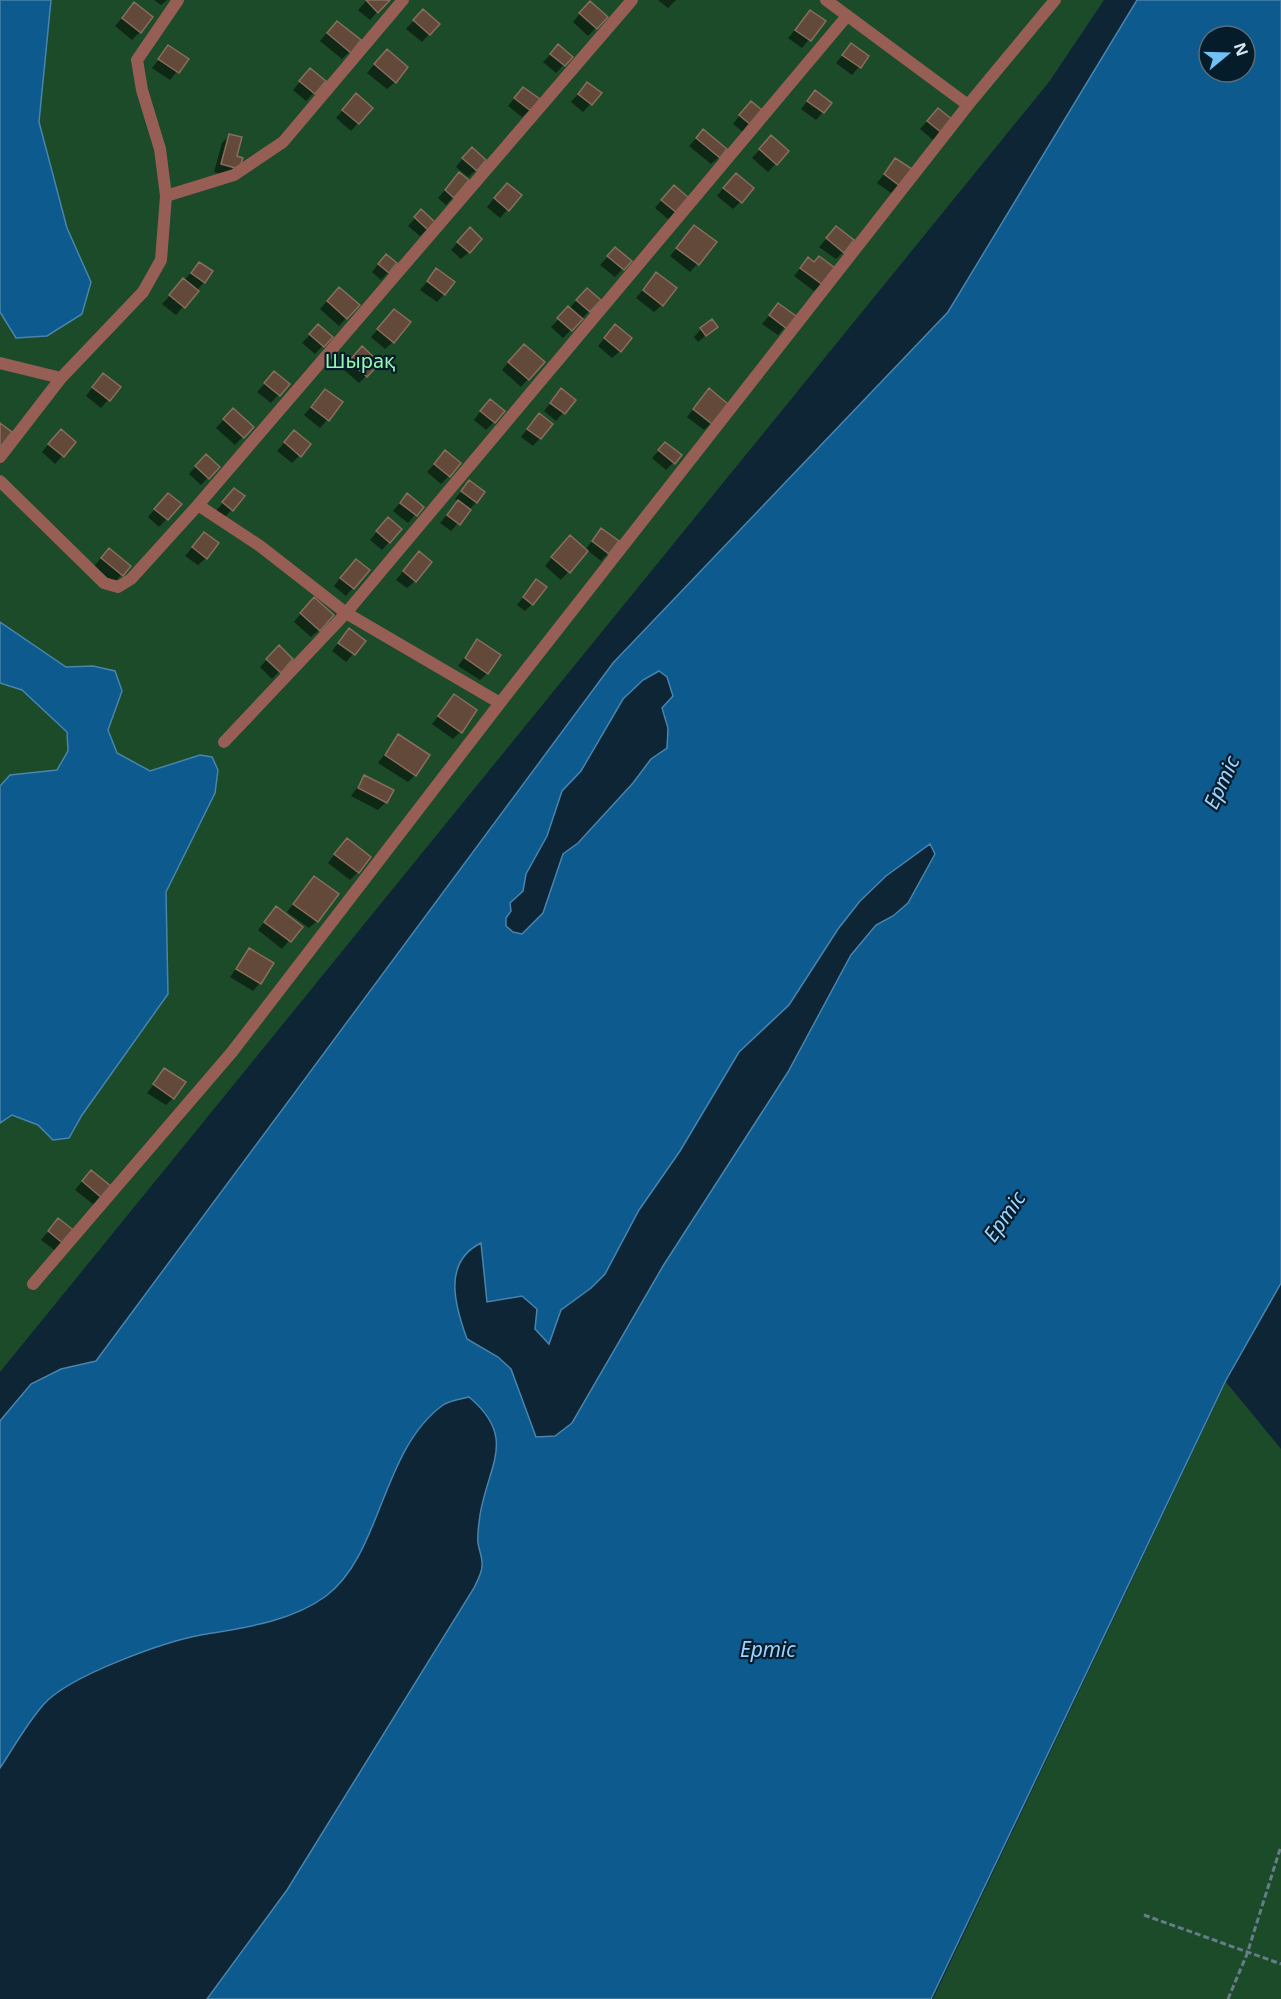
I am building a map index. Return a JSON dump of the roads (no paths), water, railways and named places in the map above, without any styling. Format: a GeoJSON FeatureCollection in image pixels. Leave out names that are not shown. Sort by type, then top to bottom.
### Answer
{"type":"FeatureCollection","features":[{"type":"Feature","properties":{"kind":"street"},"geometry":{"type":"LineString","coordinates":[[0,457],[61,378],[143,292],[161,260],[166,196],[160,149],[142,90],[137,60],[178,0]]}},
{"type":"Feature","properties":{"kind":"street"},"geometry":{"type":"LineString","coordinates":[[166,196],[234,175],[283,142],[403,0]]}},
{"type":"Feature","properties":{"kind":"street"},"geometry":{"type":"LineString","coordinates":[[0,481],[104,583],[118,587],[131,579],[198,505],[632,0]]}},
{"type":"Feature","properties":{"kind":"street"},"geometry":{"type":"LineString","coordinates":[[826,0],[968,105]]}},
{"type":"Feature","properties":{"kind":"street"},"geometry":{"type":"LineString","coordinates":[[33,1284],[232,1052],[500,703],[968,105],[1055,0]]}},
{"type":"Feature","properties":{"kind":"street"},"geometry":{"type":"LineString","coordinates":[[224,742],[346,613],[847,16]]}},
{"type":"Feature","properties":{"kind":"street"},"geometry":{"type":"LineString","coordinates":[[0,363],[61,378]]}},
{"type":"Feature","properties":{"kind":"street"},"geometry":{"type":"LineString","coordinates":[[198,505],[260,546],[346,613],[500,703]]}},
{"type":"Feature","properties":{"kind":"water"},"geometry":{"type":"Polygon","coordinates":[[[0,0],[51,0],[39,122],[67,228],[91,282],[82,314],[47,336],[16,338],[0,312],[0,0]]]}},
{"type":"Feature","properties":{"kind":"water","name":"Ертіс"},"geometry":{"type":"Polygon","coordinates":[[[1137,0],[1281,0],[1281,1283],[1226,1380],[931,1999],[207,1999],[287,1890],[474,1588],[482,1566],[478,1546],[480,1515],[496,1453],[493,1426],[484,1412],[469,1397],[443,1405],[422,1424],[406,1448],[359,1555],[345,1578],[326,1596],[282,1618],[164,1645],[74,1682],[44,1704],[26,1727],[0,1768],[0,1421],[31,1384],[61,1369],[96,1361],[613,663],[948,312],[1137,0]],[[659,671],[643,680],[623,699],[581,771],[562,791],[547,836],[526,874],[523,891],[510,903],[511,911],[506,918],[506,926],[513,932],[522,934],[543,913],[563,854],[578,843],[633,783],[651,759],[667,748],[668,728],[662,708],[673,696],[667,677],[659,671]],[[930,844],[886,876],[860,901],[838,929],[789,1005],[739,1052],[680,1151],[639,1210],[605,1274],[591,1288],[561,1310],[549,1344],[535,1329],[537,1309],[522,1296],[487,1302],[481,1243],[469,1251],[461,1261],[456,1273],[456,1299],[467,1339],[498,1357],[511,1369],[536,1437],[555,1436],[572,1423],[663,1266],[788,1072],[851,955],[876,925],[893,916],[908,903],[935,854],[930,844]]]}},
{"type":"Feature","properties":{"kind":"water"},"geometry":{"type":"Polygon","coordinates":[[[0,622],[66,667],[93,666],[115,671],[122,691],[108,730],[117,753],[150,771],[200,755],[212,757],[218,770],[215,793],[166,892],[168,994],[82,1115],[69,1138],[53,1140],[38,1125],[12,1115],[0,1123],[0,786],[10,775],[57,770],[68,751],[67,732],[22,690],[0,683],[0,622]]]}},
{"type":"Feature","properties":{"kind":"park label","name":"Шырақ"},"geometry":{"type":"Point","coordinates":[360,360]}}]}
